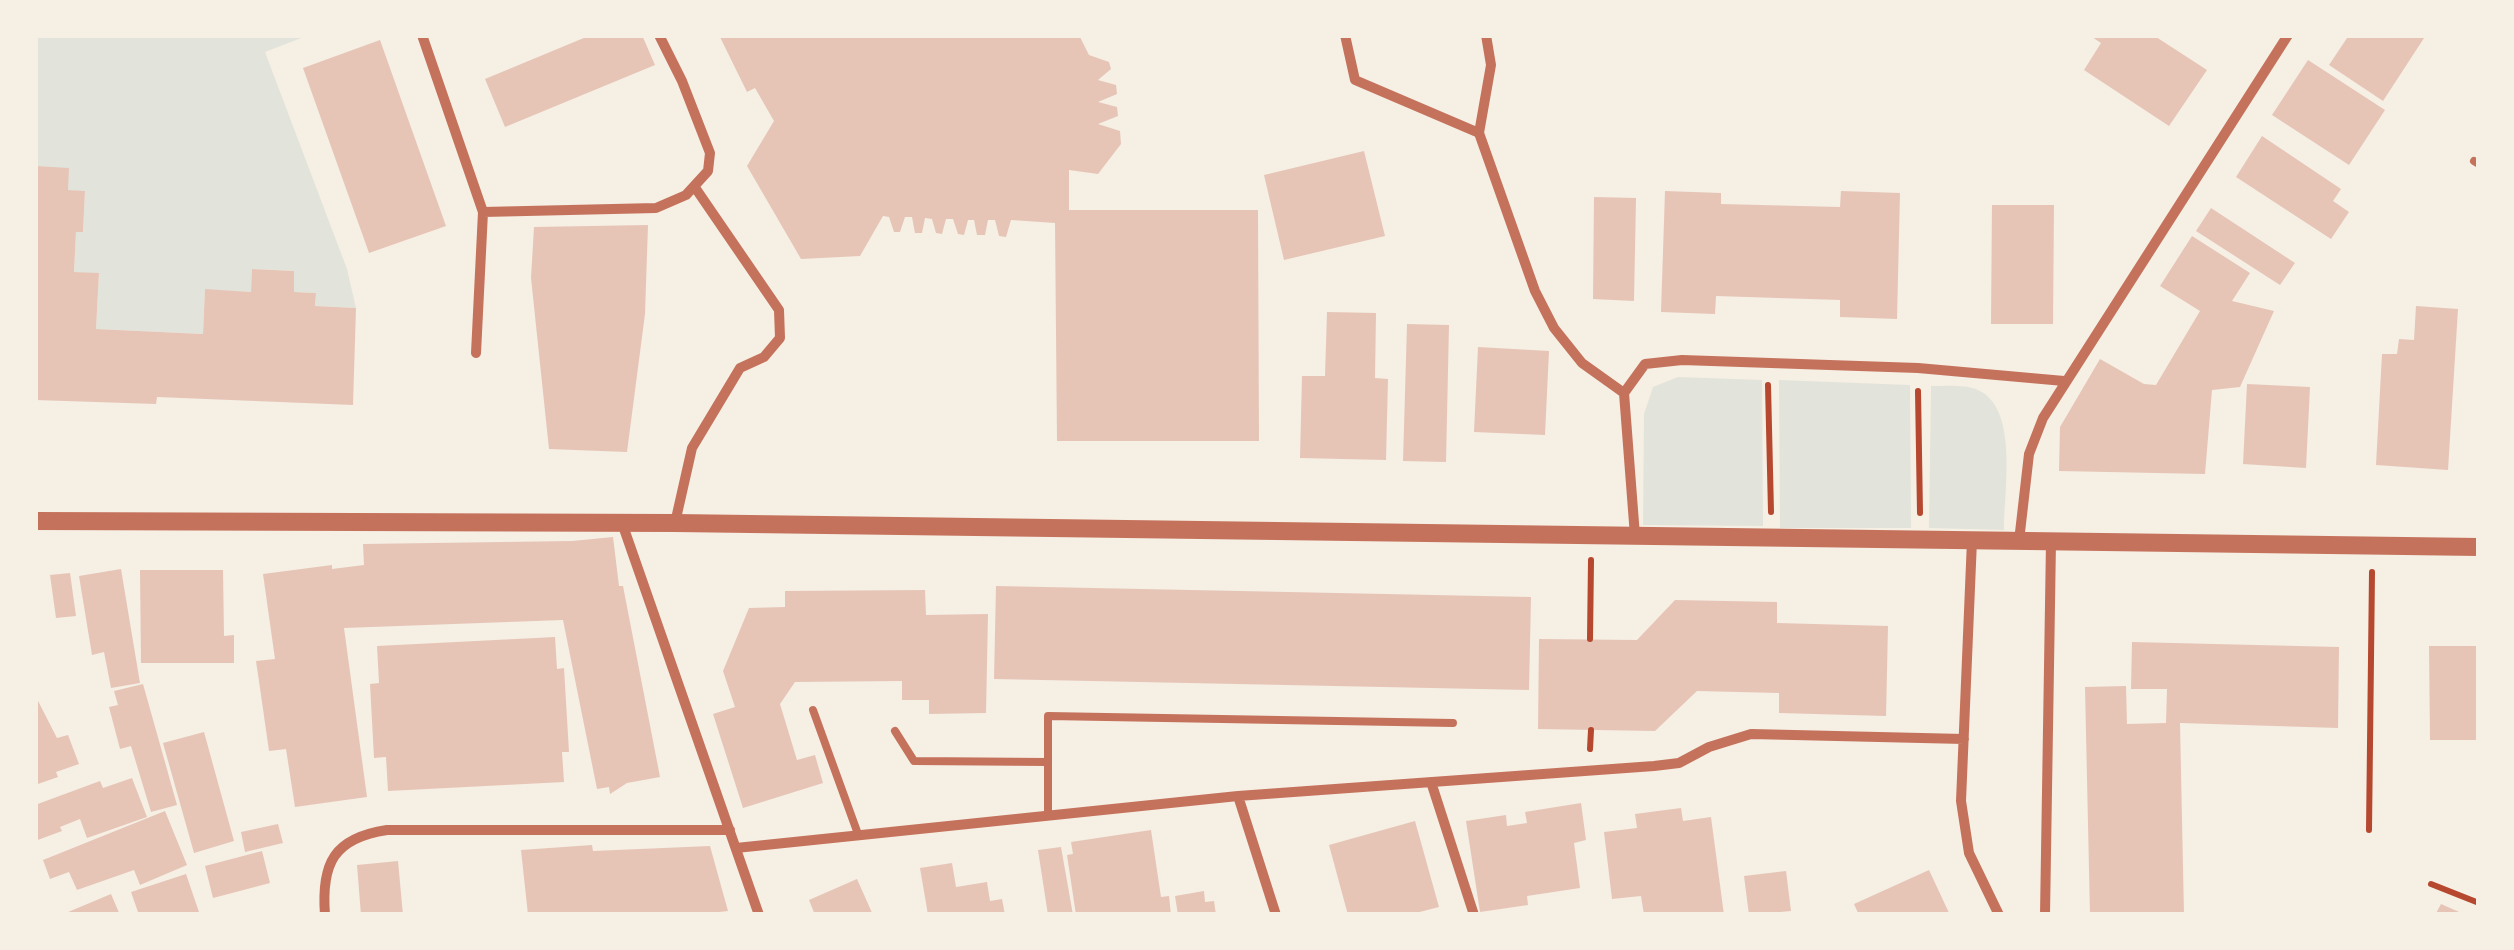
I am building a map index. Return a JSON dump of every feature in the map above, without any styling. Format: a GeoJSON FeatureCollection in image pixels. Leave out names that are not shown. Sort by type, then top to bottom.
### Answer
{"type":"FeatureCollection","features":[{"type":"Feature","properties":{"kind":"street"},"geometry":{"type":"LineString","coordinates":[[422,35],[484,212],[476,353]]}},
{"type":"Feature","properties":{"kind":"street"},"geometry":{"type":"LineString","coordinates":[[484,212],[656,208],[686,195],[708,171],[710,153],[659,35]]}},
{"type":"Feature","properties":{"kind":"street"},"geometry":{"type":"LineString","coordinates":[[1344,35],[1355,80],[1478,134]]}},
{"type":"Feature","properties":{"kind":"street"},"geometry":{"type":"LineString","coordinates":[[1486,35],[1491,65],[1478,134],[1535,291],[1554,328],[1582,364],[1624,393]]}},
{"type":"Feature","properties":{"kind":"street"},"geometry":{"type":"LineString","coordinates":[[2019,541],[2028,454],[2042,418],[2288,35]]}},
{"type":"Feature","properties":{"kind":"street"},"geometry":{"type":"LineString","coordinates":[[675,523],[692,448],[740,368],[764,356],[780,338],[779,310],[694,186]]}},
{"type":"Feature","properties":{"kind":"street"},"geometry":{"type":"LineString","coordinates":[[1635,536],[1624,393],[1646,364],[1682,360],[1918,368],[2064,381]]}},
{"type":"Feature","properties":{"kind":"street"},"geometry":{"type":"LineString","coordinates":[[35,520],[622,522],[2479,547]]}},
{"type":"Feature","properties":{"kind":"street"},"geometry":{"type":"LineString","coordinates":[[622,522],[759,915]]}},
{"type":"Feature","properties":{"kind":"street"},"geometry":{"type":"LineString","coordinates":[[1972,540],[1961,802],[1969,852],[1999,915]]}},
{"type":"Feature","properties":{"kind":"street"},"geometry":{"type":"LineString","coordinates":[[2045,915],[2051,542]]}},
{"type":"Feature","properties":{"kind":"street"},"geometry":{"type":"LineString","coordinates":[[736,848],[1048,813],[1679,762],[1709,746],[1751,734],[1964,740]]}},
{"type":"Feature","properties":{"kind":"street"},"geometry":{"type":"LineString","coordinates":[[1431,782],[1474,915]]}},
{"type":"Feature","properties":{"kind":"street"},"geometry":{"type":"LineString","coordinates":[[1238,796],[1276,915]]}},
{"type":"Feature","properties":{"kind":"street"},"geometry":{"type":"LineString","coordinates":[[325,915],[323,888],[330,864],[343,844],[364,833],[730,830]]}},
{"type":"Feature","properties":{"kind":"lane"},"geometry":{"type":"LineString","coordinates":[[814,710],[858,834]]}},
{"type":"Feature","properties":{"kind":"lane"},"geometry":{"type":"LineString","coordinates":[[1048,813],[1048,716],[1454,724]]}},
{"type":"Feature","properties":{"kind":"lane"},"geometry":{"type":"LineString","coordinates":[[894,731],[914,760],[1048,762]]}},
{"type":"Feature","properties":{"kind":"path"},"geometry":{"type":"LineString","coordinates":[[1768,363],[1771,538]]}},
{"type":"Feature","properties":{"kind":"path"},"geometry":{"type":"LineString","coordinates":[[1918,368],[1920,540]]}},
{"type":"Feature","properties":{"kind":"path"},"geometry":{"type":"LineString","coordinates":[[1590,639],[1591,536]]}},
{"type":"Feature","properties":{"kind":"path"},"geometry":{"type":"LineString","coordinates":[[2369,830],[2373,546]]}},
{"type":"Feature","properties":{"kind":"path"},"geometry":{"type":"LineString","coordinates":[[2431,884],[2479,903]]}},
{"type":"Feature","properties":{"kind":"shaded area"},"geometry":{"type":"Polygon","coordinates":[[[35,35],[309,35],[265,52],[347,269],[356,308],[315,306],[316,293],[294,292],[294,271],[253,269],[251,292],[205,290],[203,334],[96,329],[99,274],[74,272],[76,232],[83,232],[85,192],[68,190],[35,166],[35,35]]]}},
{"type":"Feature","properties":{"kind":"shaded area"},"geometry":{"type":"Polygon","coordinates":[[[1678,377],[1762,380],[1763,526],[1643,525],[1644,414],[1653,387],[1678,377]]]}},
{"type":"Feature","properties":{"kind":"shaded area"},"geometry":{"type":"Polygon","coordinates":[[[1779,380],[1910,385],[1911,528],[1780,528],[1779,380]]]}},
{"type":"Feature","properties":{"kind":"shaded area"},"geometry":{"type":"Polygon","coordinates":[[[1931,386],[1978,390],[1991,400],[1999,414],[2007,474],[2004,530],[1929,528],[1931,386]]]}},
{"type":"Feature","properties":{"kind":"building"},"geometry":{"type":"Polygon","coordinates":[[[591,35],[642,35],[655,65],[505,127],[485,79],[591,35]]]}},
{"type":"Feature","properties":{"kind":"building"},"geometry":{"type":"Polygon","coordinates":[[[719,35],[1079,35],[1089,55],[1109,62],[1111,69],[1098,80],[1116,85],[1117,94],[1098,102],[1117,107],[1118,116],[1098,124],[1120,131],[1121,144],[1098,174],[1069,170],[1069,210],[1258,210],[1259,441],[1057,441],[1055,223],[1011,220],[1006,237],[999,236],[995,220],[988,220],[985,235],[977,235],[974,220],[968,220],[964,235],[958,234],[953,219],[946,219],[942,234],[936,233],[932,219],[925,218],[922,233],[915,233],[912,217],[905,217],[900,232],[894,232],[889,217],[883,216],[860,256],[801,259],[747,166],[774,121],[755,88],[747,92],[719,35]]]}},
{"type":"Feature","properties":{"kind":"building"},"geometry":{"type":"Polygon","coordinates":[[[2089,35],[2153,35],[2207,70],[2169,126],[2084,70],[2101,43],[2089,35]]]}},
{"type":"Feature","properties":{"kind":"building"},"geometry":{"type":"Polygon","coordinates":[[[2349,35],[2426,35],[2383,101],[2329,65],[2349,35]]]}},
{"type":"Feature","properties":{"kind":"building"},"geometry":{"type":"Polygon","coordinates":[[[380,40],[446,226],[369,253],[303,68],[380,40]]]}},
{"type":"Feature","properties":{"kind":"building"},"geometry":{"type":"Polygon","coordinates":[[[2308,60],[2385,110],[2349,165],[2272,115],[2308,60]]]}},
{"type":"Feature","properties":{"kind":"building"},"geometry":{"type":"Polygon","coordinates":[[[2262,136],[2341,189],[2333,201],[2349,212],[2331,239],[2236,177],[2262,136]]]}},
{"type":"Feature","properties":{"kind":"building"},"geometry":{"type":"Polygon","coordinates":[[[1364,151],[1385,236],[1284,260],[1264,175],[1364,151]]]}},
{"type":"Feature","properties":{"kind":"building"},"geometry":{"type":"Polygon","coordinates":[[[35,166],[69,168],[68,190],[85,191],[83,232],[76,232],[74,272],[99,273],[96,329],[203,334],[205,289],[251,292],[252,269],[294,271],[294,292],[316,293],[315,306],[356,308],[353,405],[157,397],[156,404],[35,400],[35,166]]]}},
{"type":"Feature","properties":{"kind":"building"},"geometry":{"type":"Polygon","coordinates":[[[1665,191],[1721,193],[1721,204],[1840,207],[1841,191],[1900,193],[1897,319],[1840,317],[1840,300],[1716,296],[1715,314],[1661,312],[1665,191]]]}},
{"type":"Feature","properties":{"kind":"building"},"geometry":{"type":"Polygon","coordinates":[[[1594,197],[1636,198],[1634,301],[1593,299],[1594,197]]]}},
{"type":"Feature","properties":{"kind":"building"},"geometry":{"type":"Polygon","coordinates":[[[1992,205],[2054,205],[2053,324],[1991,324],[1992,205]]]}},
{"type":"Feature","properties":{"kind":"building"},"geometry":{"type":"Polygon","coordinates":[[[2211,208],[2295,263],[2280,285],[2196,231],[2211,208]]]}},
{"type":"Feature","properties":{"kind":"building"},"geometry":{"type":"Polygon","coordinates":[[[648,225],[645,314],[627,452],[549,449],[531,278],[534,227],[648,225]]]}},
{"type":"Feature","properties":{"kind":"building"},"geometry":{"type":"Polygon","coordinates":[[[2192,236],[2250,273],[2232,301],[2274,311],[2240,387],[2212,390],[2205,474],[2059,471],[2060,427],[2100,359],[2144,384],[2156,385],[2200,311],[2160,286],[2192,236]]]}},
{"type":"Feature","properties":{"kind":"building"},"geometry":{"type":"Polygon","coordinates":[[[2416,306],[2458,309],[2448,470],[2376,465],[2382,354],[2397,354],[2399,339],[2414,340],[2416,306]]]}},
{"type":"Feature","properties":{"kind":"building"},"geometry":{"type":"Polygon","coordinates":[[[1327,312],[1376,313],[1375,378],[1388,379],[1386,460],[1300,458],[1302,376],[1325,376],[1327,312]]]}},
{"type":"Feature","properties":{"kind":"building"},"geometry":{"type":"Polygon","coordinates":[[[1407,324],[1449,325],[1446,462],[1403,461],[1407,324]]]}},
{"type":"Feature","properties":{"kind":"building"},"geometry":{"type":"Polygon","coordinates":[[[1478,347],[1549,351],[1545,435],[1474,432],[1478,347]]]}},
{"type":"Feature","properties":{"kind":"building"},"geometry":{"type":"Polygon","coordinates":[[[2247,384],[2310,387],[2306,468],[2243,464],[2247,384]]]}},
{"type":"Feature","properties":{"kind":"building"},"geometry":{"type":"Polygon","coordinates":[[[613,537],[619,586],[623,586],[660,777],[627,783],[610,794],[609,787],[597,789],[563,620],[344,628],[367,797],[295,807],[286,749],[269,751],[256,661],[275,659],[263,574],[364,565],[363,544],[613,537]]]}},
{"type":"Feature","properties":{"kind":"building"},"geometry":{"type":"Polygon","coordinates":[[[121,569],[140,683],[111,688],[104,652],[92,655],[79,576],[121,569]]]}},
{"type":"Feature","properties":{"kind":"building"},"geometry":{"type":"Polygon","coordinates":[[[140,570],[223,570],[224,636],[234,635],[234,663],[141,663],[140,570]]]}},
{"type":"Feature","properties":{"kind":"building"},"geometry":{"type":"Polygon","coordinates":[[[70,573],[76,616],[56,618],[50,575],[70,573]]]}},
{"type":"Feature","properties":{"kind":"building"},"geometry":{"type":"Polygon","coordinates":[[[996,586],[1531,597],[1529,690],[994,679],[996,586]]]}},
{"type":"Feature","properties":{"kind":"building"},"geometry":{"type":"Polygon","coordinates":[[[925,590],[926,615],[988,614],[986,713],[929,714],[929,700],[902,700],[902,681],[795,682],[780,704],[797,760],[815,755],[823,783],[743,808],[713,714],[735,707],[723,671],[749,608],[785,607],[785,591],[925,590]]]}},
{"type":"Feature","properties":{"kind":"building"},"geometry":{"type":"Polygon","coordinates":[[[1675,600],[1777,602],[1777,623],[1888,626],[1886,716],[1779,713],[1779,693],[1697,691],[1655,731],[1538,729],[1539,639],[1637,640],[1675,600]]]}},
{"type":"Feature","properties":{"kind":"building"},"geometry":{"type":"Polygon","coordinates":[[[555,637],[557,669],[564,668],[569,752],[562,752],[564,782],[388,791],[386,757],[374,758],[370,684],[379,683],[377,646],[555,637]]]}},
{"type":"Feature","properties":{"kind":"building"},"geometry":{"type":"Polygon","coordinates":[[[2132,642],[2339,647],[2338,728],[2180,723],[2184,915],[2090,915],[2085,687],[2126,686],[2127,724],[2166,723],[2167,689],[2131,689],[2132,642]]]}},
{"type":"Feature","properties":{"kind":"building"},"geometry":{"type":"Polygon","coordinates":[[[2429,646],[2479,646],[2479,740],[2430,740],[2429,646]]]}},
{"type":"Feature","properties":{"kind":"building"},"geometry":{"type":"Polygon","coordinates":[[[143,684],[177,805],[151,812],[131,746],[120,749],[109,707],[118,705],[114,691],[143,684]]]}},
{"type":"Feature","properties":{"kind":"building"},"geometry":{"type":"Polygon","coordinates":[[[35,695],[57,738],[68,735],[79,764],[35,785],[35,695]]]}},
{"type":"Feature","properties":{"kind":"building"},"geometry":{"type":"Polygon","coordinates":[[[204,732],[234,841],[194,853],[163,743],[204,732]]]}},
{"type":"Feature","properties":{"kind":"building"},"geometry":{"type":"Polygon","coordinates":[[[132,778],[147,817],[87,838],[80,819],[35,841],[35,805],[100,781],[103,788],[132,778]]]}},
{"type":"Feature","properties":{"kind":"building"},"geometry":{"type":"Polygon","coordinates":[[[1581,803],[1586,840],[1574,843],[1580,888],[1527,896],[1528,905],[1480,912],[1466,821],[1506,815],[1507,826],[1527,823],[1525,812],[1581,803]]]}},
{"type":"Feature","properties":{"kind":"building"},"geometry":{"type":"Polygon","coordinates":[[[1681,808],[1683,821],[1711,817],[1724,915],[1644,915],[1641,896],[1612,899],[1604,832],[1637,828],[1635,814],[1681,808]]]}},
{"type":"Feature","properties":{"kind":"building"},"geometry":{"type":"Polygon","coordinates":[[[165,811],[187,865],[140,885],[134,870],[77,890],[69,872],[50,879],[43,860],[165,811]]]}},
{"type":"Feature","properties":{"kind":"building"},"geometry":{"type":"Polygon","coordinates":[[[1415,821],[1439,907],[1408,915],[1348,915],[1329,845],[1415,821]]]}},
{"type":"Feature","properties":{"kind":"building"},"geometry":{"type":"Polygon","coordinates":[[[278,824],[283,843],[245,852],[241,832],[278,824]]]}},
{"type":"Feature","properties":{"kind":"building"},"geometry":{"type":"Polygon","coordinates":[[[1151,830],[1161,897],[1169,896],[1171,915],[1076,915],[1067,855],[1073,854],[1071,842],[1151,830]]]}},
{"type":"Feature","properties":{"kind":"building"},"geometry":{"type":"Polygon","coordinates":[[[592,845],[593,851],[710,846],[728,911],[694,915],[528,915],[521,850],[592,845]]]}},
{"type":"Feature","properties":{"kind":"building"},"geometry":{"type":"Polygon","coordinates":[[[1061,847],[1073,915],[1048,915],[1038,850],[1061,847]]]}},
{"type":"Feature","properties":{"kind":"building"},"geometry":{"type":"Polygon","coordinates":[[[262,851],[270,883],[213,898],[205,866],[262,851]]]}},
{"type":"Feature","properties":{"kind":"building"},"geometry":{"type":"Polygon","coordinates":[[[398,861],[403,915],[361,915],[357,865],[398,861]]]}},
{"type":"Feature","properties":{"kind":"building"},"geometry":{"type":"Polygon","coordinates":[[[952,863],[956,887],[987,882],[990,901],[1002,899],[1005,915],[928,915],[920,868],[952,863]]]}},
{"type":"Feature","properties":{"kind":"building"},"geometry":{"type":"Polygon","coordinates":[[[1929,870],[1950,915],[1859,915],[1854,904],[1929,870]]]}},
{"type":"Feature","properties":{"kind":"building"},"geometry":{"type":"Polygon","coordinates":[[[1786,871],[1791,911],[1749,915],[1744,876],[1786,871]]]}},
{"type":"Feature","properties":{"kind":"building"},"geometry":{"type":"Polygon","coordinates":[[[186,874],[200,915],[139,915],[131,892],[186,874]]]}},
{"type":"Feature","properties":{"kind":"building"},"geometry":{"type":"Polygon","coordinates":[[[857,879],[873,915],[815,915],[809,900],[857,879]]]}},
{"type":"Feature","properties":{"kind":"building"},"geometry":{"type":"Polygon","coordinates":[[[1204,891],[1205,902],[1214,901],[1216,915],[1178,915],[1175,896],[1204,891]]]}},
{"type":"Feature","properties":{"kind":"building"},"geometry":{"type":"Polygon","coordinates":[[[111,894],[120,915],[61,915],[111,894]]]}},
{"type":"Feature","properties":{"kind":"building"},"geometry":{"type":"Polygon","coordinates":[[[2441,904],[2466,915],[2435,915],[2441,904]]]}}]}
